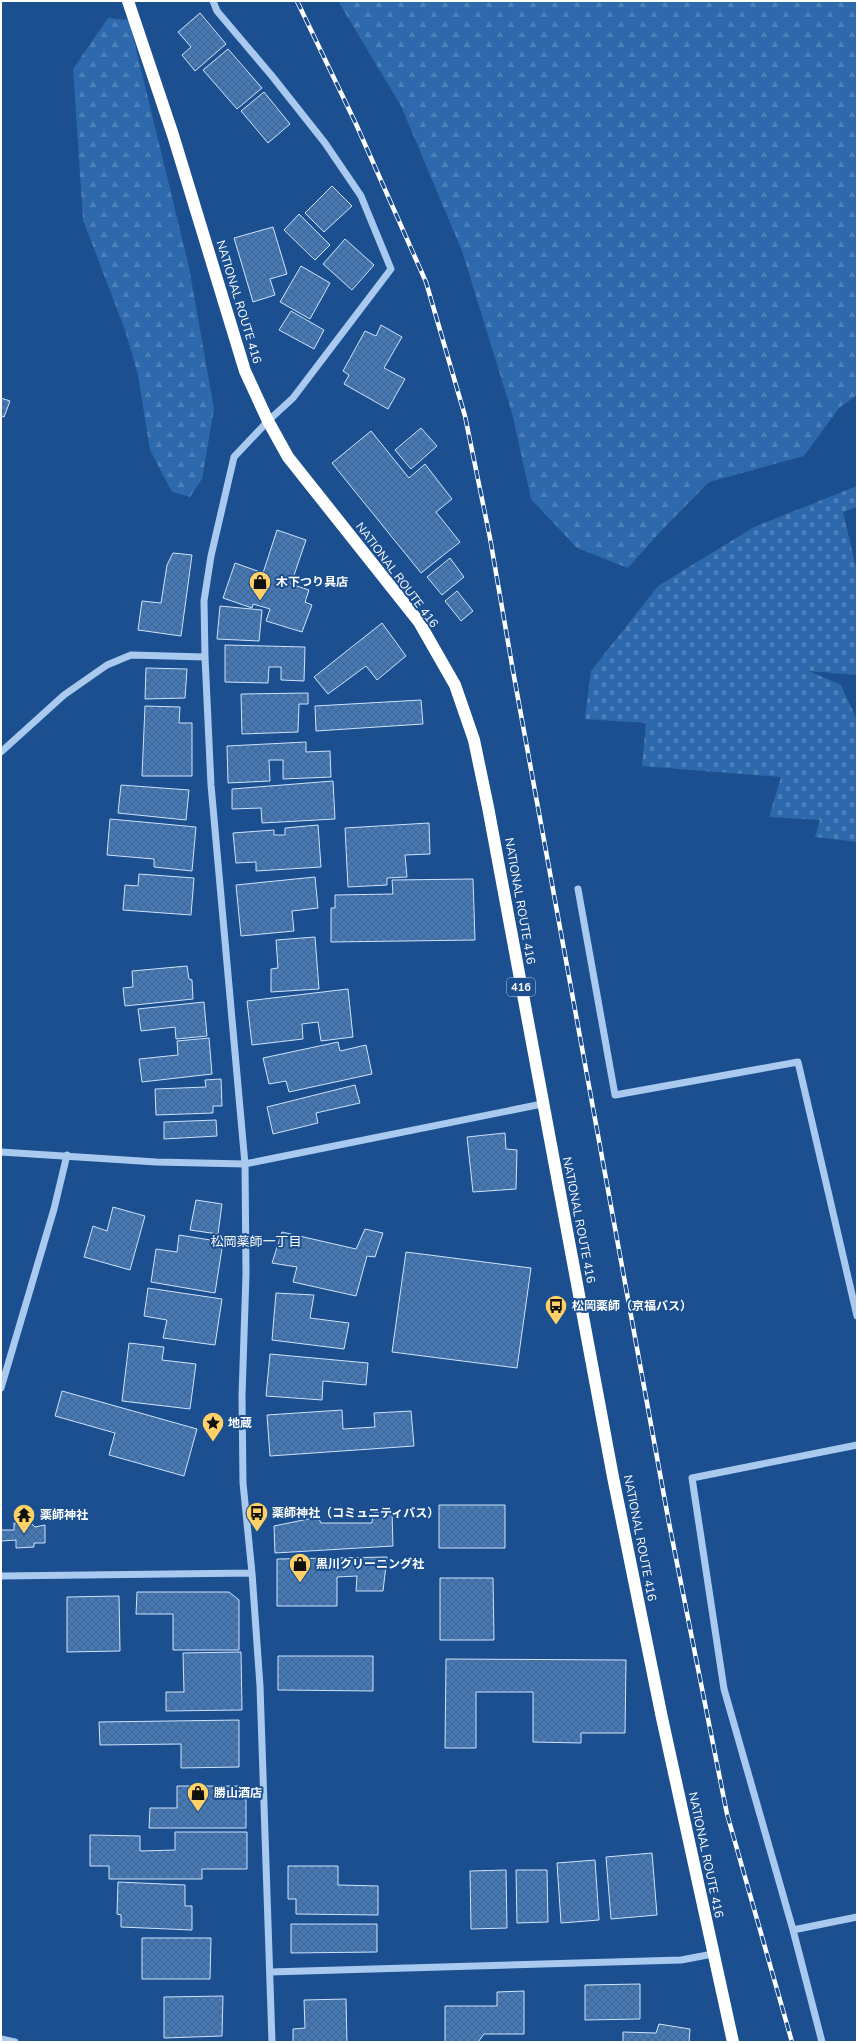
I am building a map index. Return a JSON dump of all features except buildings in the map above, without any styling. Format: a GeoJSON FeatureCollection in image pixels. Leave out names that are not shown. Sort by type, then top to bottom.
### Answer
{"type":"FeatureCollection","features":[{"type":"Feature","properties":{"kind":"highway","name":"NATIONAL ROUTE 416"},"geometry":{"type":"LineString","coordinates":[[128,1],[173,135],[245,371],[268,421],[288,457],[306,481],[419,622],[455,685],[474,740],[488,807],[542,1104],[613,1477],[662,1718],[733,2042]]}},
{"type":"Feature","properties":{"kind":"street"},"geometry":{"type":"LineString","coordinates":[[212,1],[217,11],[272,76],[325,143],[361,196],[391,269],[293,398],[268,421],[234,457],[212,556],[204,601],[211,785],[245,1164],[246,1274],[242,1420],[244,1483],[260,1686],[272,2042]]}},
{"type":"Feature","properties":{"kind":"street"},"geometry":{"type":"LineString","coordinates":[[1,752],[64,695],[107,665],[131,655],[205,657]]}},
{"type":"Feature","properties":{"kind":"street"},"geometry":{"type":"LineString","coordinates":[[578,889],[615,1095],[798,1062],[857,1316]]}},
{"type":"Feature","properties":{"kind":"street"},"geometry":{"type":"LineString","coordinates":[[1,1152],[68,1155],[156,1162],[245,1164],[542,1104]]}},
{"type":"Feature","properties":{"kind":"street"},"geometry":{"type":"LineString","coordinates":[[1,1388],[68,1155]]}},
{"type":"Feature","properties":{"kind":"street"},"geometry":{"type":"LineString","coordinates":[[822,2042],[793,1930],[724,1689],[692,1478],[857,1445]]}},
{"type":"Feature","properties":{"kind":"street"},"geometry":{"type":"LineString","coordinates":[[1,1576],[252,1573]]}},
{"type":"Feature","properties":{"kind":"street"},"geometry":{"type":"LineString","coordinates":[[793,1930],[857,1917]]}},
{"type":"Feature","properties":{"kind":"street"},"geometry":{"type":"LineString","coordinates":[[270,1972],[681,1960],[714,1954]]}},
{"type":"Feature","properties":{"kind":"street"},"geometry":{"type":"LineString","coordinates":[[1,2039],[15,2042]]}},
{"type":"Feature","properties":{"kind":"green space"},"geometry":{"type":"Polygon","coordinates":[[[338,1],[857,1],[857,395],[839,408],[804,456],[709,482],[660,532],[628,568],[577,548],[531,499],[512,413],[462,251],[401,106],[338,1]]]}},
{"type":"Feature","properties":{"kind":"green space"},"geometry":{"type":"Polygon","coordinates":[[[108,18],[129,20],[189,267],[214,409],[202,479],[190,497],[172,492],[150,450],[138,375],[125,330],[83,220],[73,69],[108,18]]]}},
{"type":"Feature","properties":{"kind":"green space"},"geometry":{"type":"Polygon","coordinates":[[[857,486],[857,507],[843,512],[857,572],[857,675],[809,671],[841,685],[857,720],[857,842],[815,837],[820,820],[769,817],[781,777],[642,766],[646,723],[585,719],[591,671],[658,586],[754,527],[857,486]]]}},
{"type":"Feature","properties":{"kind":"railway"},"geometry":{"type":"LineString","coordinates":[[297,1],[356,124],[426,282],[465,416],[490,538],[669,1523],[727,1814],[792,2042]]}},
{"type":"Feature","properties":{"kind":"place","name":"木下つり具店"},"geometry":{"type":"Point","coordinates":[260,602]}},
{"type":"Feature","properties":{"kind":"place","name":"松岡薬師（京福バス）"},"geometry":{"type":"Point","coordinates":[556,1326]}},
{"type":"Feature","properties":{"kind":"place","name":"地蔵"},"geometry":{"type":"Point","coordinates":[213,1442]}},
{"type":"Feature","properties":{"kind":"place","name":"薬師神社（コミュニティバス）"},"geometry":{"type":"Point","coordinates":[257,1532]}},
{"type":"Feature","properties":{"kind":"place","name":"薬師神社"},"geometry":{"type":"Point","coordinates":[24,1534]}},
{"type":"Feature","properties":{"kind":"place","name":"黒川クリーニング社"},"geometry":{"type":"Point","coordinates":[300,1584]}},
{"type":"Feature","properties":{"kind":"place","name":"勝山酒店"},"geometry":{"type":"Point","coordinates":[198,1812]}},
{"type":"Feature","properties":{"kind":"district","name":"松岡薬師一丁目"},"geometry":{"type":"Point","coordinates":[256,1241]}}]}
